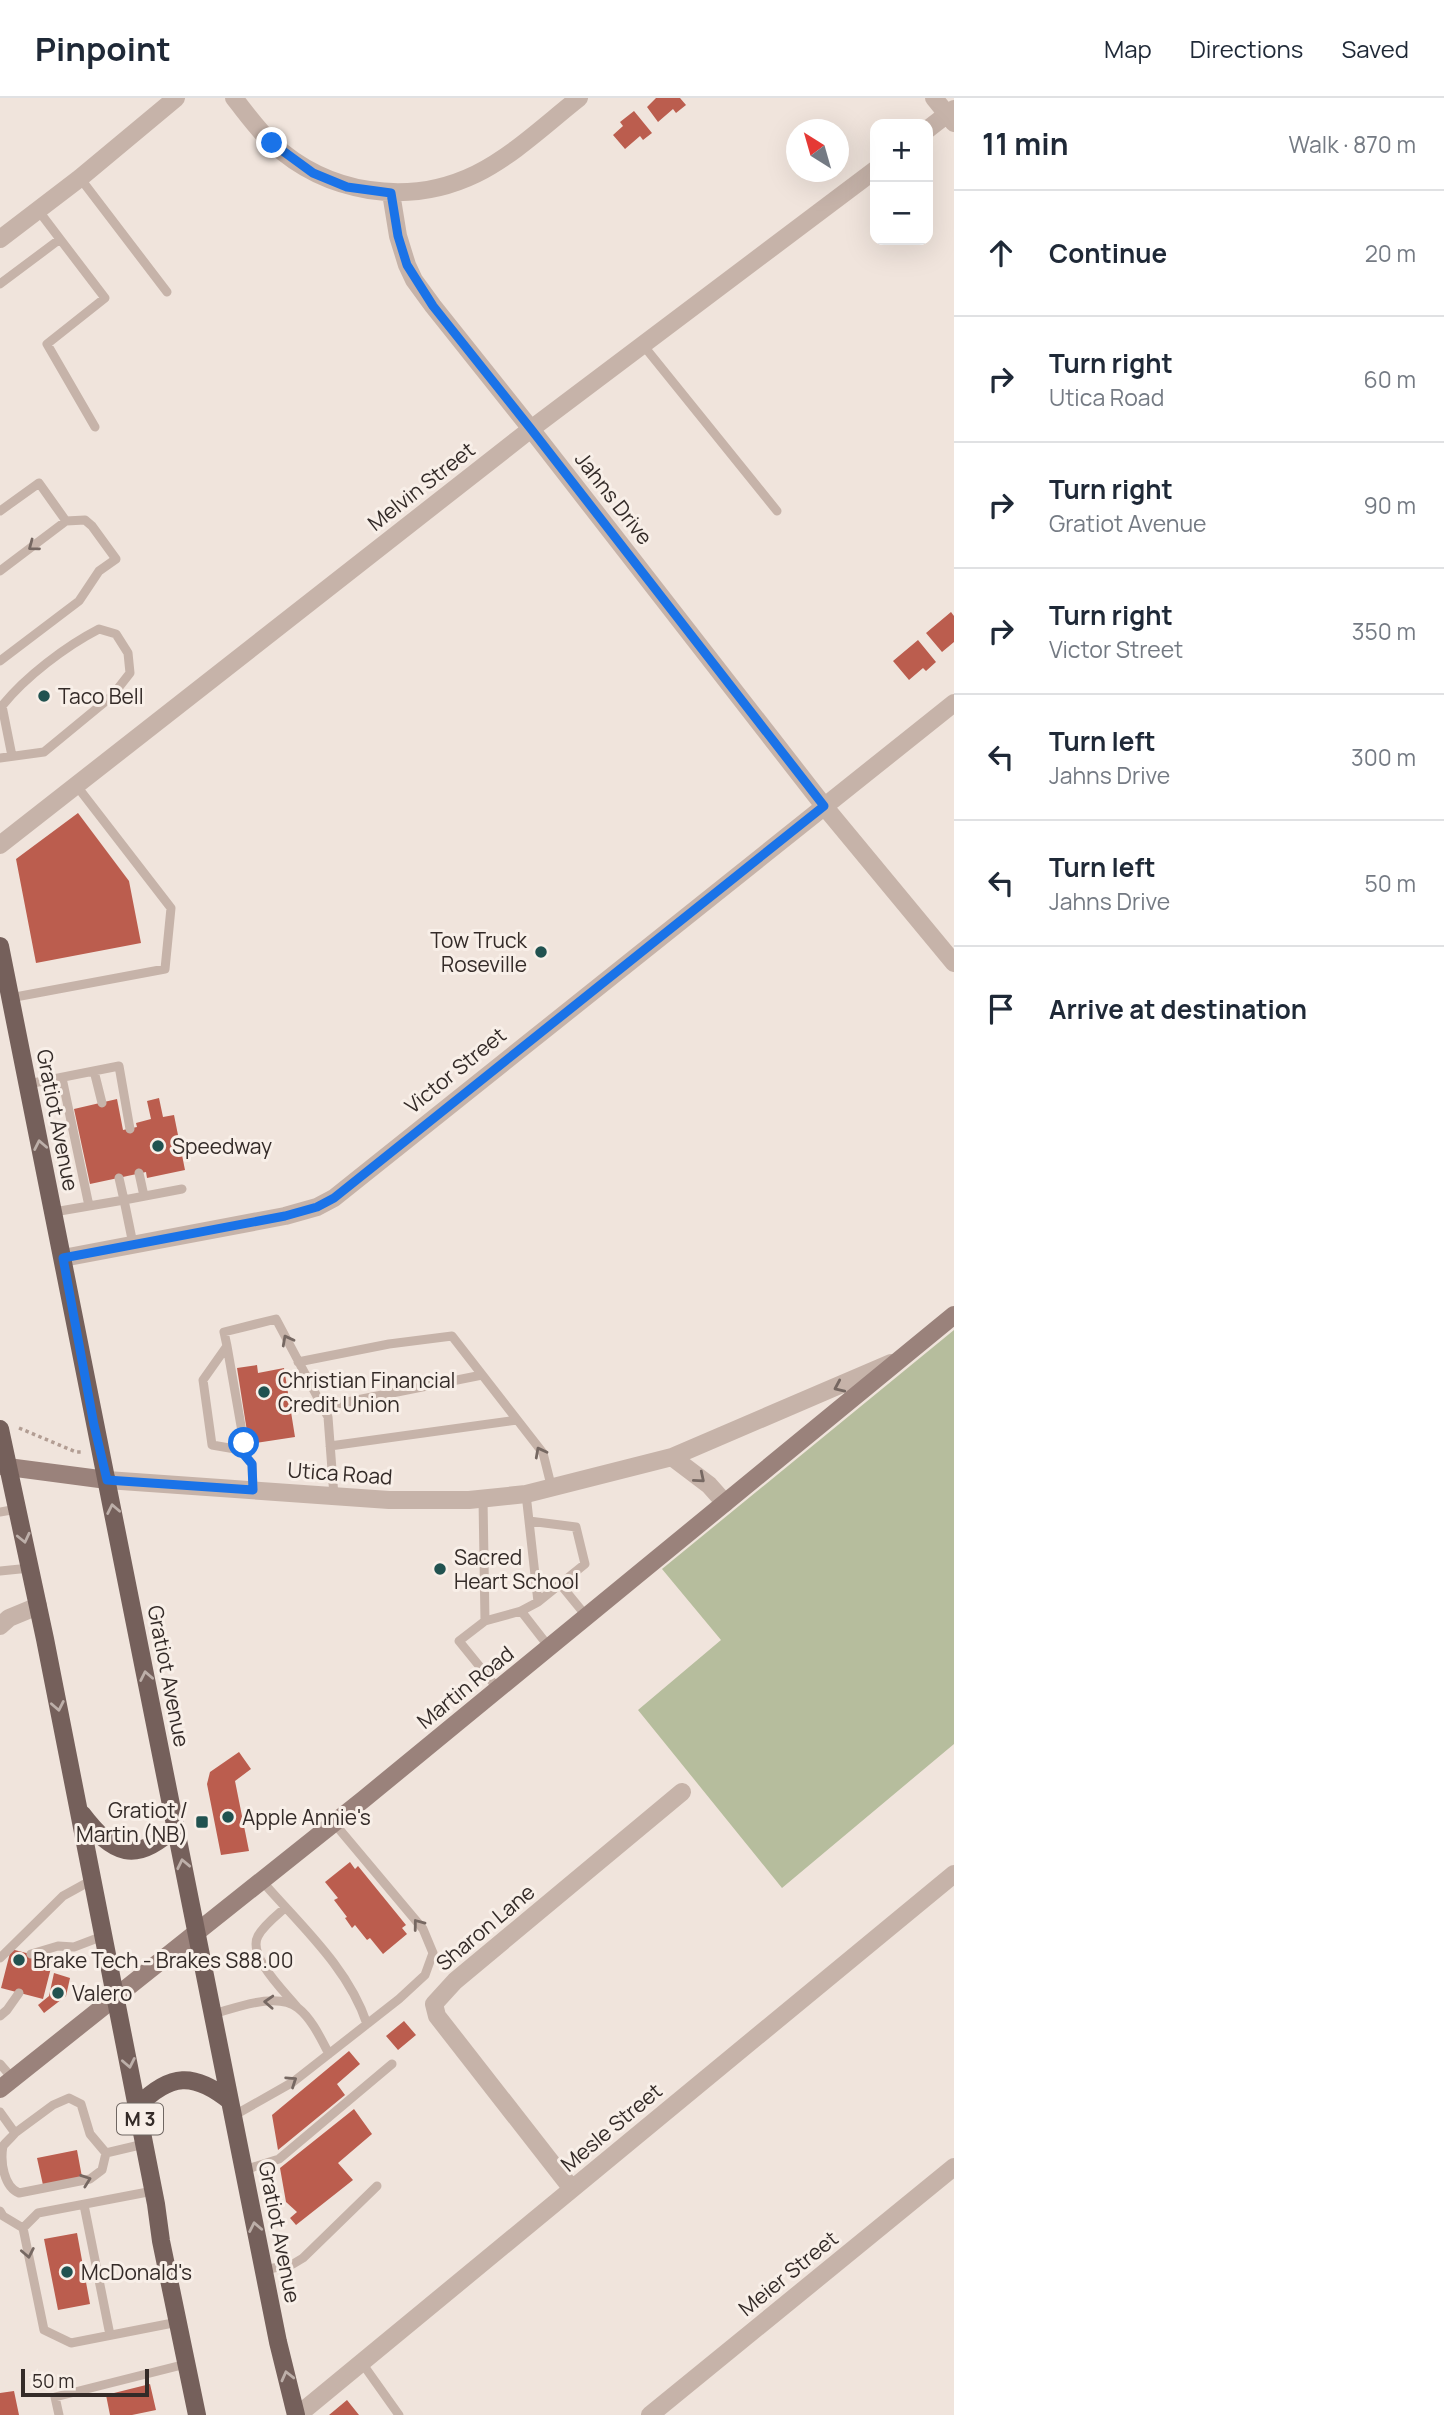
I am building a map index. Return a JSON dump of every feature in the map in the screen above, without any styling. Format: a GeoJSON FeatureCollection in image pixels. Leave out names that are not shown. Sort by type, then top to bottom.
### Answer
{"type":"FeatureCollection","features":[{"type":"Feature","properties":{"kind":"main road","name":"Gratiot Avenue"},"geometry":{"type":"LineString","coordinates":[[0,946],[264,2270],[297,2415]]}},
{"type":"Feature","properties":{"kind":"main road","name":"M 3"},"geometry":{"type":"LineString","coordinates":[[0,1429],[8,1510],[30,1568],[38,1606],[197,2415]]}},
{"type":"Feature","properties":{"kind":"main road"},"geometry":{"type":"LineString","coordinates":[[78,1808],[95,1832],[121,1849],[133,1852],[146,1850],[176,1827]]}},
{"type":"Feature","properties":{"kind":"main road"},"geometry":{"type":"LineString","coordinates":[[138,2106],[162,2085],[190,2080],[203,2083],[232,2109]]}},
{"type":"Feature","properties":{"kind":"street"},"geometry":{"type":"LineString","coordinates":[[0,239],[80,178],[176,98]]}},
{"type":"Feature","properties":{"kind":"street"},"geometry":{"type":"LineString","coordinates":[[234,98],[272,143],[313,173],[347,187],[391,193],[422,191],[453,184],[478,173],[506,156],[579,98]]}},
{"type":"Feature","properties":{"kind":"street"},"geometry":{"type":"LineString","coordinates":[[933,126],[952,115],[934,98]]}},
{"type":"Feature","properties":{"kind":"street","name":"Melvin Street"},"geometry":{"type":"LineString","coordinates":[[0,845],[531,429],[870,174]]}},
{"type":"Feature","properties":{"kind":"street","name":"Jahns Drive"},"geometry":{"type":"LineString","coordinates":[[391,193],[398,236],[414,280],[433,306],[824,806],[954,963]]}},
{"type":"Feature","properties":{"kind":"street","name":"Victor Street"},"geometry":{"type":"LineString","coordinates":[[63,1258],[285,1216],[317,1207],[334,1198],[954,703]]}},
{"type":"Feature","properties":{"kind":"street","name":"Martin Road"},"geometry":{"type":"LineString","coordinates":[[6,2084],[334,1823],[954,1315]]}},
{"type":"Feature","properties":{"kind":"street","name":"Utica Road"},"geometry":{"type":"LineString","coordinates":[[4,1467],[107,1480],[389,1500],[483,1499],[526,1494],[672,1457],[901,1359]]}},
{"type":"Feature","properties":{"kind":"street"},"geometry":{"type":"LineString","coordinates":[[672,1457],[709,1485],[725,1503]]}},
{"type":"Feature","properties":{"kind":"street"},"geometry":{"type":"LineString","coordinates":[[0,1626],[9,1618],[38,1606]]}},
{"type":"Feature","properties":{"kind":"street","name":"Sharon Lane"},"geometry":{"type":"LineString","coordinates":[[572,2189],[437,2016],[434,2004],[455,1981],[682,1792]]}},
{"type":"Feature","properties":{"kind":"street","name":"Mesle Street"},"geometry":{"type":"LineString","coordinates":[[297,2415],[954,1874]]}},
{"type":"Feature","properties":{"kind":"street","name":"Meier Street"},"geometry":{"type":"LineString","coordinates":[[650,2415],[954,2167]]}},
{"type":"Feature","properties":{"kind":"lane"},"geometry":{"type":"LineString","coordinates":[[80,178],[167,292]]}},
{"type":"Feature","properties":{"kind":"lane"},"geometry":{"type":"LineString","coordinates":[[38,210],[106,298],[47,344],[95,427]]}},
{"type":"Feature","properties":{"kind":"lane"},"geometry":{"type":"LineString","coordinates":[[0,284],[60,239]]}},
{"type":"Feature","properties":{"kind":"lane"},"geometry":{"type":"LineString","coordinates":[[643,345],[777,511]]}},
{"type":"Feature","properties":{"kind":"lane"},"geometry":{"type":"LineString","coordinates":[[0,511],[38,483],[66,521]]}},
{"type":"Feature","properties":{"kind":"lane"},"geometry":{"type":"LineString","coordinates":[[0,571],[66,521],[85,520],[116,559],[99,571],[79,601],[0,661]]}},
{"type":"Feature","properties":{"kind":"lane"},"geometry":{"type":"LineString","coordinates":[[0,758],[44,752],[112,696],[130,673],[128,653],[116,635],[99,629],[79,639],[12,693],[2,706],[12,756]]}},
{"type":"Feature","properties":{"kind":"lane"},"geometry":{"type":"LineString","coordinates":[[10,998],[165,969],[171,908],[76,785]]}},
{"type":"Feature","properties":{"kind":"lane"},"geometry":{"type":"LineString","coordinates":[[28,1084],[119,1066],[130,1129]]}},
{"type":"Feature","properties":{"kind":"lane"},"geometry":{"type":"LineString","coordinates":[[94,1071],[102,1102]]}},
{"type":"Feature","properties":{"kind":"lane"},"geometry":{"type":"LineString","coordinates":[[62,1078],[89,1206]]}},
{"type":"Feature","properties":{"kind":"lane"},"geometry":{"type":"LineString","coordinates":[[139,1173],[144,1196]]}},
{"type":"Feature","properties":{"kind":"lane"},"geometry":{"type":"LineString","coordinates":[[119,1178],[133,1244]]}},
{"type":"Feature","properties":{"kind":"lane"},"geometry":{"type":"LineString","coordinates":[[54,1212],[182,1189]]}},
{"type":"Feature","properties":{"kind":"lane"},"geometry":{"type":"LineString","coordinates":[[241,1451],[244,1443],[224,1332],[276,1319],[328,1417],[334,1496]]}},
{"type":"Feature","properties":{"kind":"lane"},"geometry":{"type":"LineString","coordinates":[[298,1362],[389,1344],[452,1336],[543,1453],[552,1489]]}},
{"type":"Feature","properties":{"kind":"lane"},"geometry":{"type":"LineString","coordinates":[[227,1346],[203,1380],[212,1445],[241,1451],[252,1464],[253,1490]]}},
{"type":"Feature","properties":{"kind":"lane"},"geometry":{"type":"LineString","coordinates":[[322,1407],[482,1375]]}},
{"type":"Feature","properties":{"kind":"lane"},"geometry":{"type":"LineString","coordinates":[[330,1447],[517,1420]]}},
{"type":"Feature","properties":{"kind":"lane"},"geometry":{"type":"LineString","coordinates":[[526,1494],[538,1602]]}},
{"type":"Feature","properties":{"kind":"lane"},"geometry":{"type":"LineString","coordinates":[[483,1499],[485,1621]]}},
{"type":"Feature","properties":{"kind":"lane"},"geometry":{"type":"LineString","coordinates":[[498,1689],[459,1641],[485,1621],[521,1611],[538,1602],[586,1564],[576,1527],[529,1521]]}},
{"type":"Feature","properties":{"kind":"lane"},"geometry":{"type":"LineString","coordinates":[[0,1571],[30,1568]]}},
{"type":"Feature","properties":{"kind":"lane"},"geometry":{"type":"LineString","coordinates":[[560,1584],[587,1617]]}},
{"type":"Feature","properties":{"kind":"lane"},"geometry":{"type":"LineString","coordinates":[[521,1611],[549,1647]]}},
{"type":"Feature","properties":{"kind":"lane"},"geometry":{"type":"LineString","coordinates":[[232,2109],[293,2082],[368,2024],[425,1975],[433,1953],[424,1930],[334,1823]]}},
{"type":"Feature","properties":{"kind":"lane"},"geometry":{"type":"LineString","coordinates":[[0,1958],[64,1896],[92,1880]]}},
{"type":"Feature","properties":{"kind":"lane"},"geometry":{"type":"LineString","coordinates":[[261,1880],[342,1973],[359,2000],[368,2024]]}},
{"type":"Feature","properties":{"kind":"lane"},"geometry":{"type":"LineString","coordinates":[[285,1908],[257,1938],[255,1949],[263,1964],[316,2030],[329,2054]]}},
{"type":"Feature","properties":{"kind":"lane"},"geometry":{"type":"LineString","coordinates":[[31,1954],[58,1946],[74,1947],[103,1936]]}},
{"type":"Feature","properties":{"kind":"lane"},"geometry":{"type":"LineString","coordinates":[[0,2016],[19,1993]]}},
{"type":"Feature","properties":{"kind":"lane"},"geometry":{"type":"LineString","coordinates":[[213,2014],[266,1999],[297,2007]]}},
{"type":"Feature","properties":{"kind":"lane"},"geometry":{"type":"LineString","coordinates":[[0,2064],[6,2084]]}},
{"type":"Feature","properties":{"kind":"lane"},"geometry":{"type":"LineString","coordinates":[[244,2170],[279,2160],[392,2064]]}},
{"type":"Feature","properties":{"kind":"lane"},"geometry":{"type":"LineString","coordinates":[[69,2098],[81,2104],[90,2134],[106,2153],[102,2170],[90,2179],[19,2193],[9,2186],[1,2166],[3,2147],[15,2133],[53,2105],[69,2098]]}},
{"type":"Feature","properties":{"kind":"lane"},"geometry":{"type":"LineString","coordinates":[[0,2112],[15,2133]]}},
{"type":"Feature","properties":{"kind":"lane"},"geometry":{"type":"LineString","coordinates":[[106,2153],[144,2144]]}},
{"type":"Feature","properties":{"kind":"lane"},"geometry":{"type":"LineString","coordinates":[[264,2270],[293,2264],[303,2258],[377,2186]]}},
{"type":"Feature","properties":{"kind":"lane"},"geometry":{"type":"LineString","coordinates":[[23,2228],[38,2213],[153,2191]]}},
{"type":"Feature","properties":{"kind":"lane"},"geometry":{"type":"LineString","coordinates":[[84,2205],[110,2335]]}},
{"type":"Feature","properties":{"kind":"lane"},"geometry":{"type":"LineString","coordinates":[[0,2211],[3,2216],[23,2228],[44,2330],[71,2343],[178,2322]]}},
{"type":"Feature","properties":{"kind":"lane"},"geometry":{"type":"LineString","coordinates":[[362,2363],[399,2415]]}},
{"type":"Feature","properties":{"kind":"lane"},"geometry":{"type":"LineString","coordinates":[[59,2415],[55,2397],[186,2364]]}},
{"type":"Feature","properties":{"kind":"path"},"geometry":{"type":"LineString","coordinates":[[19,1428],[75,1452],[81,1452]]}},
{"type":"Feature","properties":{"kind":"green space"},"geometry":{"type":"Polygon","coordinates":[[[954,1330],[954,1744],[782,1888],[638,1710],[721,1640],[662,1569],[954,1330]]]}},
{"type":"Feature","properties":{"kind":"building"},"geometry":{"type":"Polygon","coordinates":[[[656,98],[680,98],[686,105],[676,113],[673,109],[658,122],[647,107],[656,98]]]}},
{"type":"Feature","properties":{"kind":"building"},"geometry":{"type":"Polygon","coordinates":[[[634,111],[652,133],[643,140],[640,136],[625,149],[613,135],[623,126],[620,122],[634,111]]]}},
{"type":"Feature","properties":{"kind":"building"},"geometry":{"type":"Polygon","coordinates":[[[951,612],[954,616],[954,642],[942,652],[926,633],[951,612]]]}},
{"type":"Feature","properties":{"kind":"building"},"geometry":{"type":"Polygon","coordinates":[[[918,640],[936,662],[926,671],[923,668],[909,680],[893,661],[918,640]]]}},
{"type":"Feature","properties":{"kind":"building"},"geometry":{"type":"Polygon","coordinates":[[[78,813],[129,881],[141,943],[36,963],[16,859],[78,813]]]}},
{"type":"Feature","properties":{"kind":"building"},"geometry":{"type":"Polygon","coordinates":[[[159,1098],[163,1117],[174,1115],[185,1170],[147,1178],[146,1172],[90,1184],[74,1109],[117,1099],[123,1130],[137,1127],[136,1123],[151,1119],[147,1101],[159,1098]]]}},
{"type":"Feature","properties":{"kind":"building","name":"Christian Financial Credit Union"},"geometry":{"type":"Polygon","coordinates":[[[257,1365],[258,1373],[284,1368],[295,1437],[249,1444],[237,1368],[257,1365]]]}},
{"type":"Feature","properties":{"kind":"building","name":"Apple Annie's"},"geometry":{"type":"Polygon","coordinates":[[[239,1752],[251,1769],[235,1781],[249,1851],[221,1855],[207,1784],[210,1772],[239,1752]]]}},
{"type":"Feature","properties":{"kind":"building"},"geometry":{"type":"Polygon","coordinates":[[[350,1862],[355,1869],[358,1866],[406,1925],[402,1928],[407,1934],[383,1954],[355,1925],[352,1928],[334,1900],[338,1898],[325,1882],[350,1862]]]}},
{"type":"Feature","properties":{"kind":"building"},"geometry":{"type":"Polygon","coordinates":[[[11,1949],[53,1960],[43,1999],[1,1988],[11,1949]]]}},
{"type":"Feature","properties":{"kind":"building"},"geometry":{"type":"Polygon","coordinates":[[[54,1973],[70,1978],[66,1996],[44,2013],[38,2005],[49,1996],[54,1973]]]}},
{"type":"Feature","properties":{"kind":"building"},"geometry":{"type":"Polygon","coordinates":[[[404,2021],[416,2035],[398,2050],[386,2036],[404,2021]]]}},
{"type":"Feature","properties":{"kind":"building"},"geometry":{"type":"Polygon","coordinates":[[[349,2051],[360,2064],[337,2084],[345,2095],[278,2150],[272,2115],[349,2051]]]}},
{"type":"Feature","properties":{"kind":"building"},"geometry":{"type":"Polygon","coordinates":[[[354,2109],[372,2134],[338,2163],[353,2180],[296,2225],[290,2218],[297,2212],[286,2202],[280,2168],[354,2109]]]}},
{"type":"Feature","properties":{"kind":"building"},"geometry":{"type":"Polygon","coordinates":[[[77,2150],[82,2177],[43,2185],[37,2158],[77,2150]]]}},
{"type":"Feature","properties":{"kind":"building","name":"McDonald's"},"geometry":{"type":"Polygon","coordinates":[[[77,2233],[90,2304],[58,2310],[44,2239],[77,2233]]]}},
{"type":"Feature","properties":{"kind":"building"},"geometry":{"type":"Polygon","coordinates":[[[150,2384],[156,2410],[132,2415],[110,2415],[106,2395],[150,2384]]]}},
{"type":"Feature","properties":{"kind":"building"},"geometry":{"type":"Polygon","coordinates":[[[14,2391],[19,2415],[0,2415],[0,2393],[14,2391]]]}},
{"type":"Feature","properties":{"kind":"building"},"geometry":{"type":"Polygon","coordinates":[[[347,2400],[359,2415],[329,2415],[347,2400]]]}},
{"type":"Feature","properties":{"kind":"place","name":"Taco Bell"},"geometry":{"type":"Point","coordinates":[44,696]}},
{"type":"Feature","properties":{"kind":"place","name":"Tow Truck Roseville"},"geometry":{"type":"Point","coordinates":[541,952]}},
{"type":"Feature","properties":{"kind":"place","name":"Speedway"},"geometry":{"type":"Point","coordinates":[158,1146]}},
{"type":"Feature","properties":{"kind":"place","name":"Christian Financial Credit Union"},"geometry":{"type":"Point","coordinates":[264,1392]}},
{"type":"Feature","properties":{"kind":"place","name":"Sacred Heart School"},"geometry":{"type":"Point","coordinates":[440,1569]}},
{"type":"Feature","properties":{"kind":"place","name":"Apple Annie's"},"geometry":{"type":"Point","coordinates":[228,1817]}},
{"type":"Feature","properties":{"kind":"place","name":"Gratiot / Martin (NB)"},"geometry":{"type":"Point","coordinates":[202,1822]}},
{"type":"Feature","properties":{"kind":"place","name":"Brake Tech - Brakes S88.00"},"geometry":{"type":"Point","coordinates":[19,1960]}},
{"type":"Feature","properties":{"kind":"place","name":"Valero"},"geometry":{"type":"Point","coordinates":[58,1993]}},
{"type":"Feature","properties":{"kind":"place","name":"McDonald's"},"geometry":{"type":"Point","coordinates":[67,2272]}},
{"type":"Feature","properties":{"kind":"route"},"geometry":{"type":"LineString","coordinates":[[244,1443],[241,1451],[252,1464],[253,1490],[107,1480],[63,1258],[285,1216],[317,1207],[334,1198],[824,806],[414,280],[398,236],[391,193],[347,187],[313,173],[272,143]]}}]}
